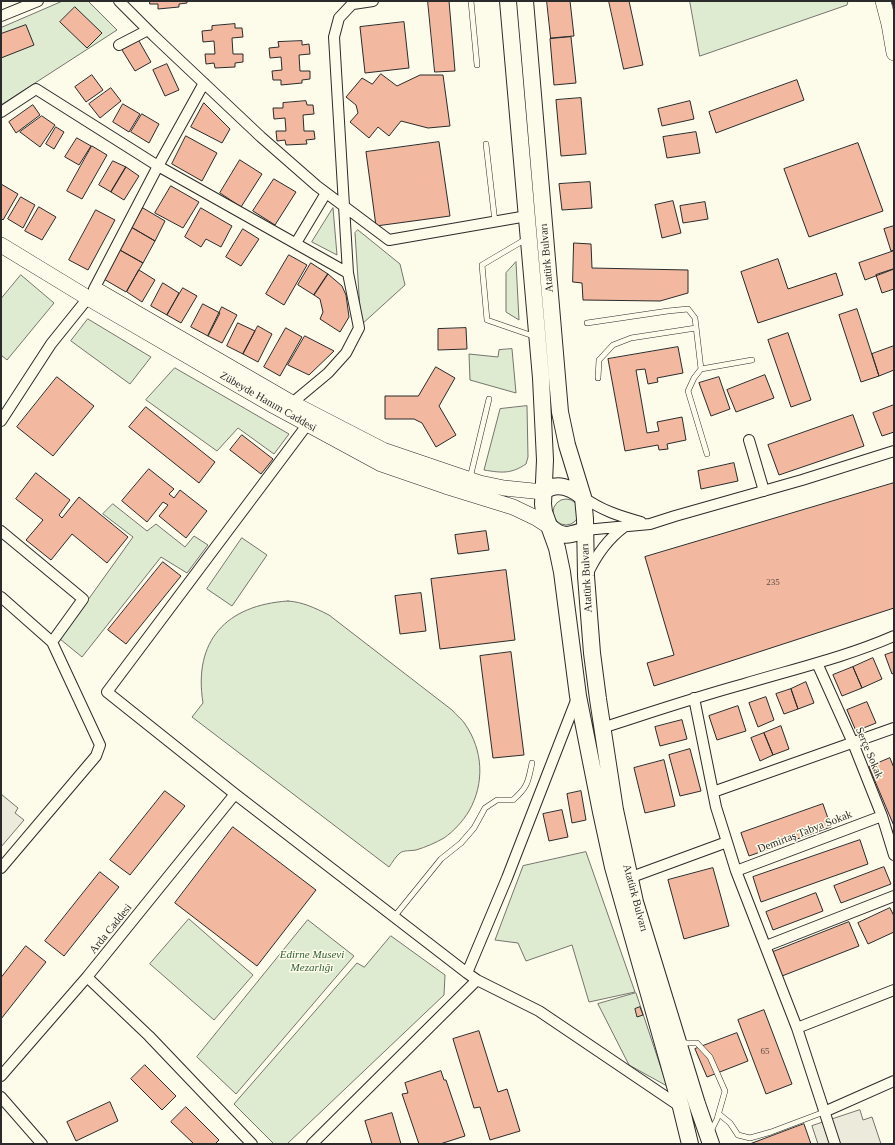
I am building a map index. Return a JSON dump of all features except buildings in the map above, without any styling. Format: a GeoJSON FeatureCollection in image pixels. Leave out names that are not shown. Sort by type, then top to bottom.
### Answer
{"type":"FeatureCollection","features":[{"type":"Feature","properties":{"kind":"main road","name":"Atatürk Bulvarı"},"geometry":{"type":"LineString","coordinates":[[508,1],[541,378],[545,460],[542,504],[557,548],[562,572],[578,696],[613,867],[681,1107],[690,1144]]}},
{"type":"Feature","properties":{"kind":"main road","name":"Atatürk Bulvarı"},"geometry":{"type":"LineString","coordinates":[[525,1],[560,412],[567,445],[583,497],[586,576],[592,652],[615,810],[635,902],[678,1043],[710,1140]]}},
{"type":"Feature","properties":{"kind":"main road"},"geometry":{"type":"LineString","coordinates":[[882,1],[891,23],[894,53]]}},
{"type":"Feature","properties":{"kind":"main road","name":"Zübeyde Hanım Caddesi"},"geometry":{"type":"LineString","coordinates":[[1,235],[28,249],[91,293],[306,425],[381,464],[513,507],[536,518],[550,528]]}},
{"type":"Feature","properties":{"kind":"main road","name":"Zübeyde Hanım Caddesi"},"geometry":{"type":"LineString","coordinates":[[1,245],[292,403],[383,450],[470,479],[504,488],[543,492]]}},
{"type":"Feature","properties":{"kind":"main road"},"geometry":{"type":"LineString","coordinates":[[543,492],[556,487],[568,487],[575,490],[583,497]]}},
{"type":"Feature","properties":{"kind":"main road"},"geometry":{"type":"LineString","coordinates":[[550,528],[562,535],[572,535],[585,530]]}},
{"type":"Feature","properties":{"kind":"street"},"geometry":{"type":"LineString","coordinates":[[1,16],[38,1]]}},
{"type":"Feature","properties":{"kind":"street"},"geometry":{"type":"LineString","coordinates":[[119,1],[261,137],[326,193],[389,240],[527,216]]}},
{"type":"Feature","properties":{"kind":"street"},"geometry":{"type":"LineString","coordinates":[[292,403],[328,373],[346,353],[359,328],[348,273],[334,36],[339,18],[354,3],[373,1]]}},
{"type":"Feature","properties":{"kind":"street"},"geometry":{"type":"LineString","coordinates":[[119,45],[148,30]]}},
{"type":"Feature","properties":{"kind":"street"},"geometry":{"type":"LineString","coordinates":[[1,421],[51,344],[91,293],[204,83]]}},
{"type":"Feature","properties":{"kind":"street"},"geometry":{"type":"LineString","coordinates":[[1,112],[36,89],[158,166],[348,273]]}},
{"type":"Feature","properties":{"kind":"street"},"geometry":{"type":"LineString","coordinates":[[296,243],[326,193]]}},
{"type":"Feature","properties":{"kind":"street"},"geometry":{"type":"LineString","coordinates":[[306,425],[107,692],[235,794],[467,973],[477,980],[539,1011],[681,1107]]}},
{"type":"Feature","properties":{"kind":"street"},"geometry":{"type":"LineString","coordinates":[[749,440],[764,491]]}},
{"type":"Feature","properties":{"kind":"street"},"geometry":{"type":"LineString","coordinates":[[585,530],[650,524],[802,480],[894,451]]}},
{"type":"Feature","properties":{"kind":"street"},"geometry":{"type":"LineString","coordinates":[[583,497],[610,513],[650,524]]}},
{"type":"Feature","properties":{"kind":"street"},"geometry":{"type":"LineString","coordinates":[[586,576],[603,546],[613,535],[624,527]]}},
{"type":"Feature","properties":{"kind":"street"},"geometry":{"type":"LineString","coordinates":[[1,531],[82,599],[52,642]]}},
{"type":"Feature","properties":{"kind":"street"},"geometry":{"type":"LineString","coordinates":[[1,597],[52,642],[100,745],[96,756],[1,868]]}},
{"type":"Feature","properties":{"kind":"street"},"geometry":{"type":"LineString","coordinates":[[602,728],[694,698],[871,646],[894,636]]}},
{"type":"Feature","properties":{"kind":"street","name":"Serçe Sokak"},"geometry":{"type":"LineString","coordinates":[[817,663],[853,743],[882,816],[894,855]]}},
{"type":"Feature","properties":{"kind":"street"},"geometry":{"type":"LineString","coordinates":[[467,973],[507,878],[578,696]]}},
{"type":"Feature","properties":{"kind":"street"},"geometry":{"type":"LineString","coordinates":[[694,698],[716,807],[736,871],[797,1028],[835,1144]]}},
{"type":"Feature","properties":{"kind":"street"},"geometry":{"type":"LineString","coordinates":[[713,792],[894,728]]}},
{"type":"Feature","properties":{"kind":"street","name":"Arda Caddesi"},"geometry":{"type":"LineString","coordinates":[[1,1076],[87,977],[235,794]]}},
{"type":"Feature","properties":{"kind":"street","name":"Demirtaş Tabya Sokak"},"geometry":{"type":"LineString","coordinates":[[736,871],[882,816]]}},
{"type":"Feature","properties":{"kind":"street"},"geometry":{"type":"LineString","coordinates":[[629,878],[727,842]]}},
{"type":"Feature","properties":{"kind":"street"},"geometry":{"type":"LineString","coordinates":[[766,946],[894,896]]}},
{"type":"Feature","properties":{"kind":"street"},"geometry":{"type":"LineString","coordinates":[[87,977],[149,1036],[252,1144]]}},
{"type":"Feature","properties":{"kind":"street"},"geometry":{"type":"LineString","coordinates":[[312,1144],[477,980]]}},
{"type":"Feature","properties":{"kind":"street"},"geometry":{"type":"LineString","coordinates":[[797,1028],[894,990]]}},
{"type":"Feature","properties":{"kind":"street"},"geometry":{"type":"LineString","coordinates":[[824,1112],[894,1081]]}},
{"type":"Feature","properties":{"kind":"street"},"geometry":{"type":"LineString","coordinates":[[1,1097],[42,1144]]}},
{"type":"Feature","properties":{"kind":"lane"},"geometry":{"type":"LineString","coordinates":[[471,1],[477,65]]}},
{"type":"Feature","properties":{"kind":"lane"},"geometry":{"type":"LineString","coordinates":[[486,144],[495,222]]}},
{"type":"Feature","properties":{"kind":"lane"},"geometry":{"type":"LineString","coordinates":[[528,238],[482,265],[484,288],[487,320],[537,337]]}},
{"type":"Feature","properties":{"kind":"lane"},"geometry":{"type":"LineString","coordinates":[[587,323],[688,309],[694,318],[701,369]]}},
{"type":"Feature","properties":{"kind":"lane"},"geometry":{"type":"LineString","coordinates":[[598,378],[599,360],[613,345],[631,338],[696,328]]}},
{"type":"Feature","properties":{"kind":"lane"},"geometry":{"type":"LineString","coordinates":[[708,454],[688,391],[694,378],[701,369],[752,360]]}},
{"type":"Feature","properties":{"kind":"lane"},"geometry":{"type":"LineString","coordinates":[[470,479],[489,399]]}},
{"type":"Feature","properties":{"kind":"lane"},"geometry":{"type":"LineString","coordinates":[[394,917],[441,859],[460,843],[474,828],[485,808],[497,800],[513,800],[523,791],[528,780],[532,763]]}},
{"type":"Feature","properties":{"kind":"lane"},"geometry":{"type":"LineString","coordinates":[[678,1043],[697,1043],[710,1057],[724,1091],[719,1114],[710,1140]]}},
{"type":"Feature","properties":{"kind":"lane"},"geometry":{"type":"LineString","coordinates":[[719,1114],[730,1123],[738,1136],[750,1138],[771,1132],[824,1112]]}},
{"type":"Feature","properties":{"kind":"green space"},"geometry":{"type":"Polygon","coordinates":[[[63,1],[88,1],[117,30],[1,105],[1,28],[63,1]]]}},
{"type":"Feature","properties":{"kind":"green space"},"geometry":{"type":"Polygon","coordinates":[[[690,1],[848,1],[847,5],[700,56],[690,1]]]}},
{"type":"Feature","properties":{"kind":"green space"},"geometry":{"type":"Polygon","coordinates":[[[333,208],[337,255],[312,242],[333,208]]]}},
{"type":"Feature","properties":{"kind":"green space"},"geometry":{"type":"Polygon","coordinates":[[[358,230],[400,264],[405,285],[361,325],[355,233],[358,230]]]}},
{"type":"Feature","properties":{"kind":"green space"},"geometry":{"type":"Polygon","coordinates":[[[516,262],[519,320],[506,312],[506,273],[516,262]]]}},
{"type":"Feature","properties":{"kind":"green space"},"geometry":{"type":"Polygon","coordinates":[[[21,275],[54,303],[7,360],[1,355],[1,299],[21,275]]]}},
{"type":"Feature","properties":{"kind":"green space"},"geometry":{"type":"Polygon","coordinates":[[[88,319],[151,357],[130,384],[71,341],[88,319]]]}},
{"type":"Feature","properties":{"kind":"green space"},"geometry":{"type":"Polygon","coordinates":[[[512,349],[516,393],[470,380],[469,354],[498,357],[499,350],[512,349]]]}},
{"type":"Feature","properties":{"kind":"green space"},"geometry":{"type":"Polygon","coordinates":[[[175,368],[289,434],[274,454],[238,428],[217,451],[146,400],[175,368]]]}},
{"type":"Feature","properties":{"kind":"green space"},"geometry":{"type":"Polygon","coordinates":[[[527,406],[528,457],[526,464],[516,470],[506,472],[484,470],[500,409],[527,406]]]}},
{"type":"Feature","properties":{"kind":"green space"},"geometry":{"type":"Polygon","coordinates":[[[566,499],[575,503],[579,512],[575,521],[566,525],[557,521],[553,512],[557,503],[566,499]]]}},
{"type":"Feature","properties":{"kind":"green space"},"geometry":{"type":"Polygon","coordinates":[[[113,504],[147,531],[156,524],[185,547],[194,536],[208,545],[187,573],[161,557],[82,657],[60,639],[133,537],[103,514],[113,504]]]}},
{"type":"Feature","properties":{"kind":"green space"},"geometry":{"type":"Polygon","coordinates":[[[242,538],[267,555],[232,606],[207,589],[242,538]]]}},
{"type":"Feature","properties":{"kind":"green space"},"geometry":{"type":"Polygon","coordinates":[[[288,601],[304,604],[329,615],[452,710],[462,720],[471,734],[478,756],[480,778],[478,789],[467,815],[455,829],[444,838],[420,849],[400,853],[389,867],[192,717],[203,703],[201,681],[203,661],[209,645],[218,630],[231,619],[247,610],[266,604],[288,601]]]}},
{"type":"Feature","properties":{"kind":"green space"},"geometry":{"type":"Polygon","coordinates":[[[586,852],[635,992],[589,1002],[572,945],[526,961],[518,943],[495,940],[523,866],[586,852]]]}},
{"type":"Feature","properties":{"kind":"green space"},"geometry":{"type":"Polygon","coordinates":[[[189,919],[253,975],[214,1020],[150,964],[189,919]]]}},
{"type":"Feature","properties":{"kind":"green space","name":"Edirne Musevi Mezarlığı"},"geometry":{"type":"Polygon","coordinates":[[[308,920],[354,956],[236,1094],[197,1057],[308,920]]]}},
{"type":"Feature","properties":{"kind":"green space"},"geometry":{"type":"Polygon","coordinates":[[[391,936],[445,975],[444,995],[287,1144],[274,1144],[234,1104],[357,963],[364,967],[391,936]]]}},
{"type":"Feature","properties":{"kind":"green space"},"geometry":{"type":"Polygon","coordinates":[[[636,993],[667,1086],[629,1065],[598,1004],[636,993]]]}},
{"type":"Feature","properties":{"kind":"shaded area"},"geometry":{"type":"Polygon","coordinates":[[[1,794],[18,808],[15,813],[24,820],[1,847],[1,794]]]}},
{"type":"Feature","properties":{"kind":"shaded area"},"geometry":{"type":"Polygon","coordinates":[[[860,1110],[863,1120],[872,1117],[881,1144],[818,1144],[812,1126],[860,1110]]]}},
{"type":"Feature","properties":{"kind":"wall"},"geometry":{"type":"LineString","coordinates":[[892,1],[894,7]]}}]}
